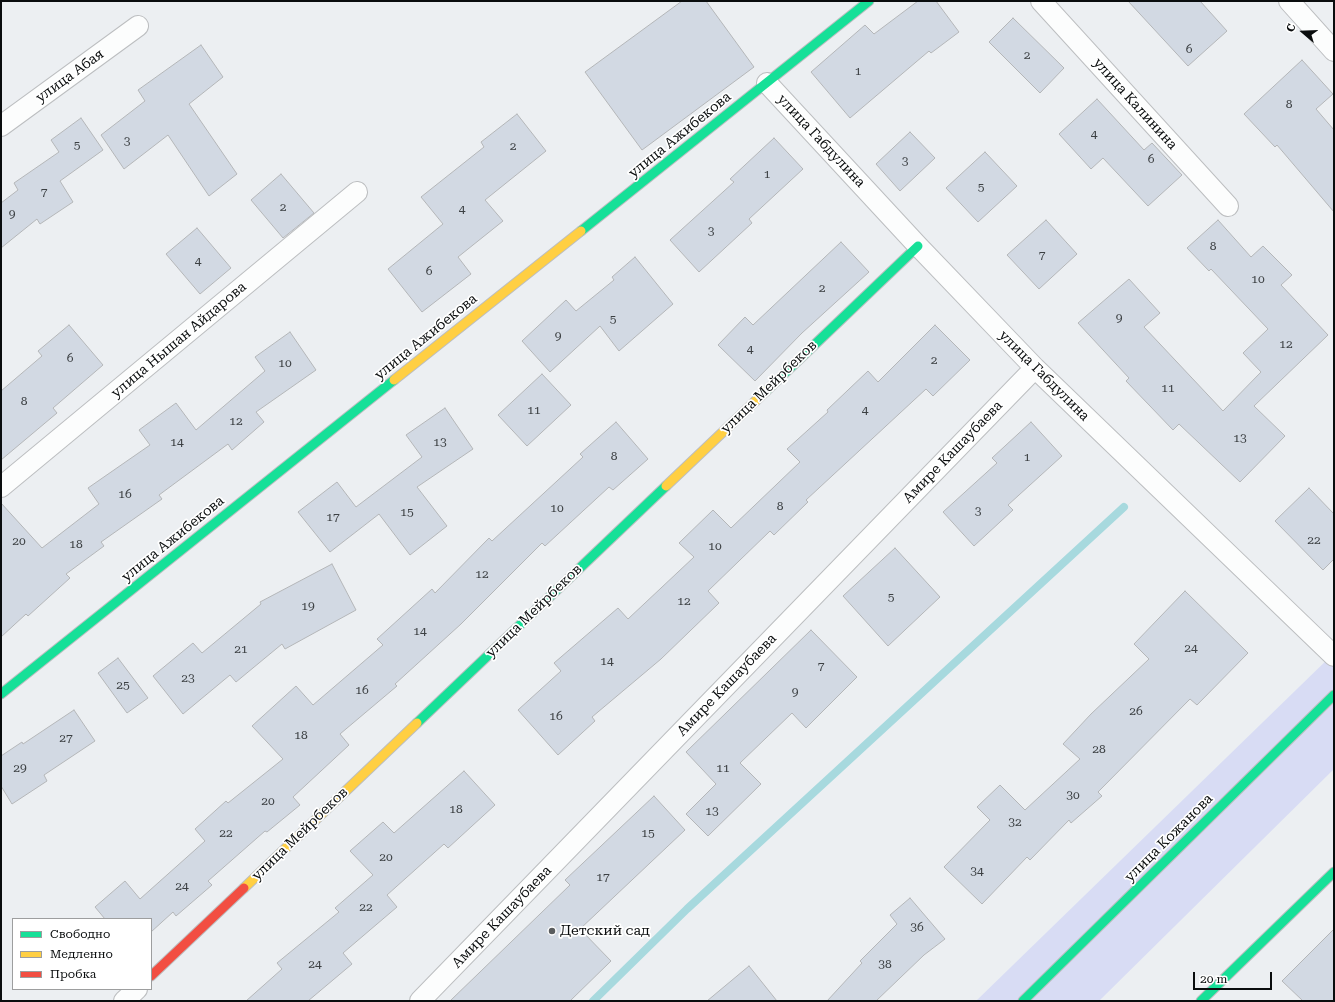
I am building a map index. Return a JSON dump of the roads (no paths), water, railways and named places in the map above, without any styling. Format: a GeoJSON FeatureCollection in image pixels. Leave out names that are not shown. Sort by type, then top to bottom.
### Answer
{"type":"FeatureCollection","features":[{"type":"Feature","properties":{"kind":"street","name":"улица Ажибекова"},"geometry":{"type":"LineString","coordinates":[[1,694],[869,1]]}},
{"type":"Feature","properties":{"kind":"street","name":"улица Калинина"},"geometry":{"type":"LineString","coordinates":[[1041,1],[1228,206]]}},
{"type":"Feature","properties":{"kind":"street"},"geometry":{"type":"LineString","coordinates":[[1288,1],[1334,51]]}},
{"type":"Feature","properties":{"kind":"street","name":"улица Абая"},"geometry":{"type":"LineString","coordinates":[[1,126],[138,26]]}},
{"type":"Feature","properties":{"kind":"street","name":"улица Габдулина"},"geometry":{"type":"LineString","coordinates":[[767,83],[918,246],[1035,368],[1334,656]]}},
{"type":"Feature","properties":{"kind":"street","name":"улица Нышан Айдарова"},"geometry":{"type":"LineString","coordinates":[[1,487],[356,192]]}},
{"type":"Feature","properties":{"kind":"street","name":"улица Мейрбеков"},"geometry":{"type":"LineString","coordinates":[[152,975],[918,246]]}},
{"type":"Feature","properties":{"kind":"street","name":"Амире Кашаубаева"},"geometry":{"type":"LineString","coordinates":[[420,1001],[1035,368]]}},
{"type":"Feature","properties":{"kind":"street","name":"улица Кожанова"},"geometry":{"type":"LineString","coordinates":[[1023,1001],[1334,695]]}},
{"type":"Feature","properties":{"kind":"street"},"geometry":{"type":"LineString","coordinates":[[1200,1001],[1334,872]]}},
{"type":"Feature","properties":{"kind":"street"},"geometry":{"type":"LineString","coordinates":[[124,1001],[136,990]]}},
{"type":"Feature","properties":{"kind":"waterway"},"geometry":{"type":"LineString","coordinates":[[593,1001],[687,909],[1124,507]]}},
{"type":"Feature","properties":{"kind":"place","name":"Детский сад"},"geometry":{"type":"Point","coordinates":[552,931]}}]}
